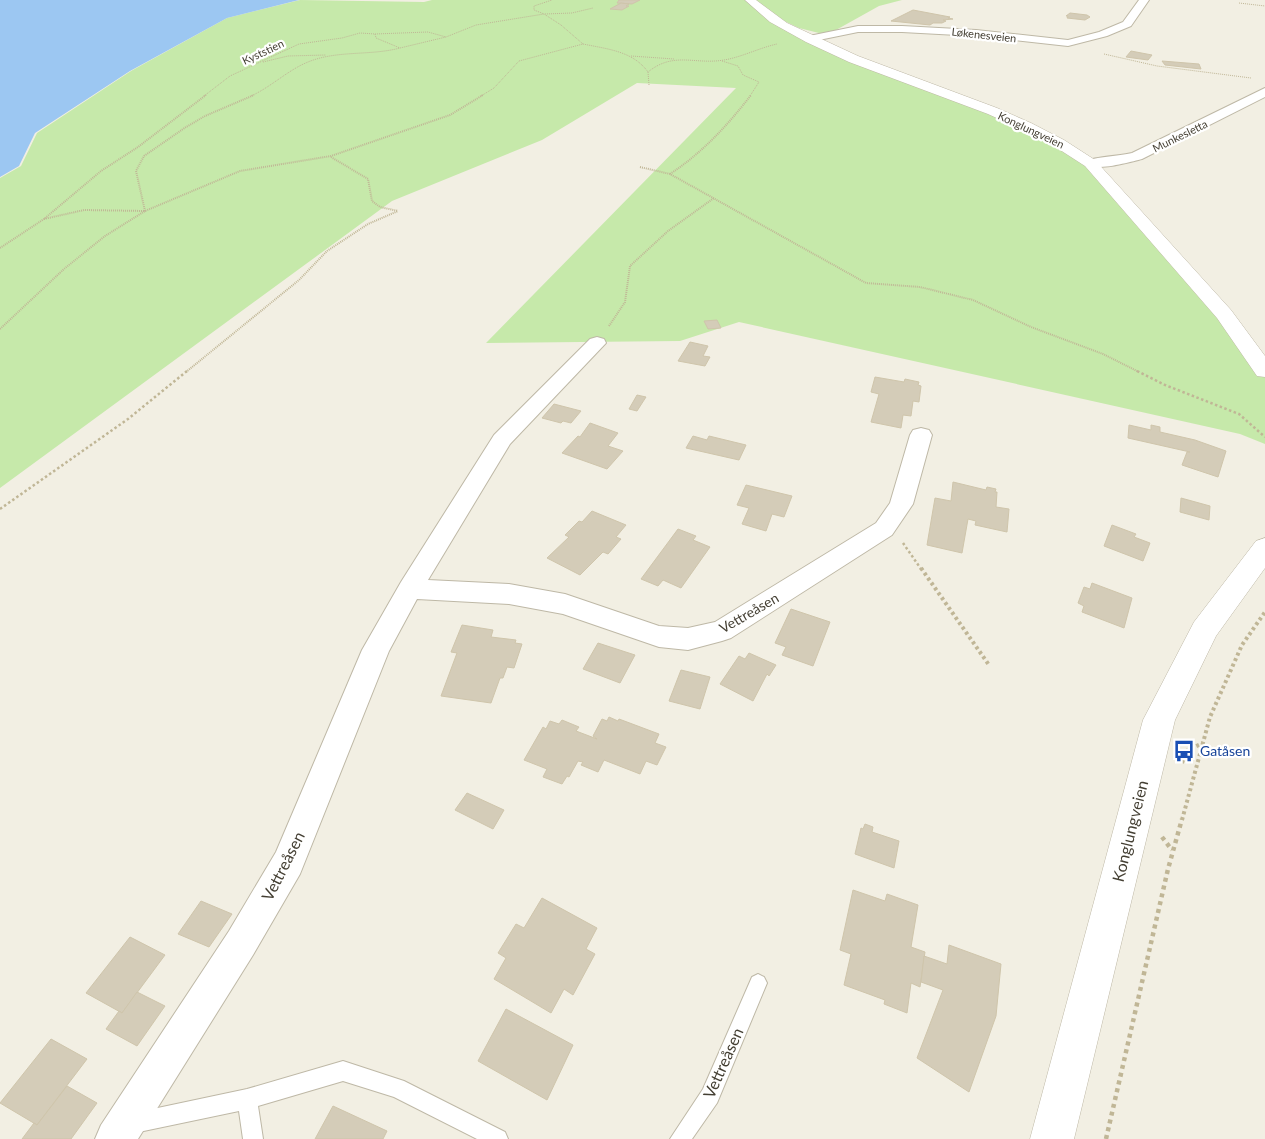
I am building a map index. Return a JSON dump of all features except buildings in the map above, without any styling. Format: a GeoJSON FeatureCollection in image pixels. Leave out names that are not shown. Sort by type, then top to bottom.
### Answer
{"type":"FeatureCollection","features":[{"type":"Feature","properties":{"kind":"street","name":"Konglungveien"},"geometry":{"type":"LineString","coordinates":[[750,0],[768,16],[810,39],[880,70],[1019,122],[1066,145],[1090,163],[1224,314],[1265,372]]}},
{"type":"Feature","properties":{"kind":"street","name":"Løkenesveien"},"geometry":{"type":"LineString","coordinates":[[810,39],[858,29],[902,28],[976,33],[1068,43],[1103,34],[1127,24],[1132,21],[1144,0]]}},
{"type":"Feature","properties":{"kind":"street","name":"Munkesletta"},"geometry":{"type":"LineString","coordinates":[[1090,163],[1120,161],[1137,156],[1265,92]]}},
{"type":"Feature","properties":{"kind":"street","name":"Vettreåsen"},"geometry":{"type":"LineString","coordinates":[[120,1132],[241,943],[288,863],[376,650],[410,589],[502,440],[597,343]]}},
{"type":"Feature","properties":{"kind":"street","name":"Vettreåsen"},"geometry":{"type":"LineString","coordinates":[[410,589],[508,594],[564,604],[659,636],[688,639],[722,631],[884,529],[901,504],[921,435]]}},
{"type":"Feature","properties":{"kind":"street","name":"Konglungveien"},"geometry":{"type":"LineString","coordinates":[[1052,1139],[1159,720],[1204,630],[1265,548]]}},
{"type":"Feature","properties":{"kind":"lane","name":"Vettreåsen"},"geometry":{"type":"LineString","coordinates":[[680,1139],[710,1096],[758,983]]}},
{"type":"Feature","properties":{"kind":"lane","name":"Vettreåsen"},"geometry":{"type":"LineString","coordinates":[[120,1132],[247,1099],[343,1071],[397,1088],[498,1139]]}},
{"type":"Feature","properties":{"kind":"lane"},"geometry":{"type":"LineString","coordinates":[[247,1099],[253,1139]]}},
{"type":"Feature","properties":{"kind":"path"},"geometry":{"type":"LineString","coordinates":[[552,0],[534,6],[534,10],[561,25],[583,44],[628,55],[680,60],[721,60],[741,56],[751,50],[810,39]]}},
{"type":"Feature","properties":{"kind":"path"},"geometry":{"type":"LineString","coordinates":[[1239,3],[1265,6]]}},
{"type":"Feature","properties":{"kind":"path"},"geometry":{"type":"LineString","coordinates":[[255,63],[288,56],[388,51],[446,37],[462,28],[476,25],[544,14],[572,13],[593,8]]}},
{"type":"Feature","properties":{"kind":"path","name":"Kyststien"},"geometry":{"type":"LineString","coordinates":[[0,248],[44,219],[102,171],[138,147],[230,76],[255,63],[299,44],[342,38],[360,33],[428,32],[446,37]]}},
{"type":"Feature","properties":{"kind":"path"},"geometry":{"type":"LineString","coordinates":[[375,34],[376,38],[400,48]]}},
{"type":"Feature","properties":{"kind":"path"},"geometry":{"type":"LineString","coordinates":[[1068,43],[1123,59],[1157,66],[1253,78]]}},
{"type":"Feature","properties":{"kind":"path"},"geometry":{"type":"LineString","coordinates":[[0,329],[64,269],[105,236],[145,211],[240,171],[331,156],[450,115],[494,88],[519,61],[583,44]]}},
{"type":"Feature","properties":{"kind":"path"},"geometry":{"type":"LineString","coordinates":[[145,211],[136,171],[144,156],[205,116],[258,93],[308,62],[332,55]]}},
{"type":"Feature","properties":{"kind":"path"},"geometry":{"type":"LineString","coordinates":[[628,55],[644,64],[648,72],[649,85]]}},
{"type":"Feature","properties":{"kind":"path"},"geometry":{"type":"LineString","coordinates":[[648,72],[662,62],[680,60]]}},
{"type":"Feature","properties":{"kind":"path"},"geometry":{"type":"LineString","coordinates":[[670,174],[686,165],[742,108],[759,82],[743,75],[738,66],[721,60]]}},
{"type":"Feature","properties":{"kind":"path"},"geometry":{"type":"LineString","coordinates":[[0,509],[128,419],[299,280],[327,251],[368,224],[398,211],[380,207],[372,200],[368,179],[331,156]]}},
{"type":"Feature","properties":{"kind":"path"},"geometry":{"type":"LineString","coordinates":[[640,167],[670,174],[866,283],[920,287],[973,300],[1031,327],[1103,354],[1165,385],[1239,414],[1265,437]]}},
{"type":"Feature","properties":{"kind":"path"},"geometry":{"type":"LineString","coordinates":[[597,343],[625,302],[630,266],[668,231],[714,198]]}},
{"type":"Feature","properties":{"kind":"path"},"geometry":{"type":"LineString","coordinates":[[44,219],[84,210],[145,211]]}},
{"type":"Feature","properties":{"kind":"path"},"geometry":{"type":"LineString","coordinates":[[884,529],[904,543],[989,665]]}},
{"type":"Feature","properties":{"kind":"path"},"geometry":{"type":"LineString","coordinates":[[1106,1139],[1168,869],[1210,718],[1242,645],[1265,612]]}},
{"type":"Feature","properties":{"kind":"green space"},"geometry":{"type":"Polygon","coordinates":[[[300,0],[424,2],[432,0],[902,0],[879,6],[827,35],[799,28],[761,10],[788,28],[1064,146],[1104,181],[1265,360],[1265,444],[1240,434],[739,322],[680,341],[486,343],[736,88],[637,83],[542,140],[392,201],[0,488],[0,178],[21,166],[37,133],[131,71],[227,18],[300,0]]]}},
{"type":"Feature","properties":{"kind":"water"},"geometry":{"type":"Polygon","coordinates":[[[0,0],[299,0],[227,18],[130,71],[35,133],[19,166],[0,177],[0,0]]]}},
{"type":"Feature","properties":{"kind":"place","name":"Gatåsen"},"geometry":{"type":"Point","coordinates":[1184,751]}}]}
